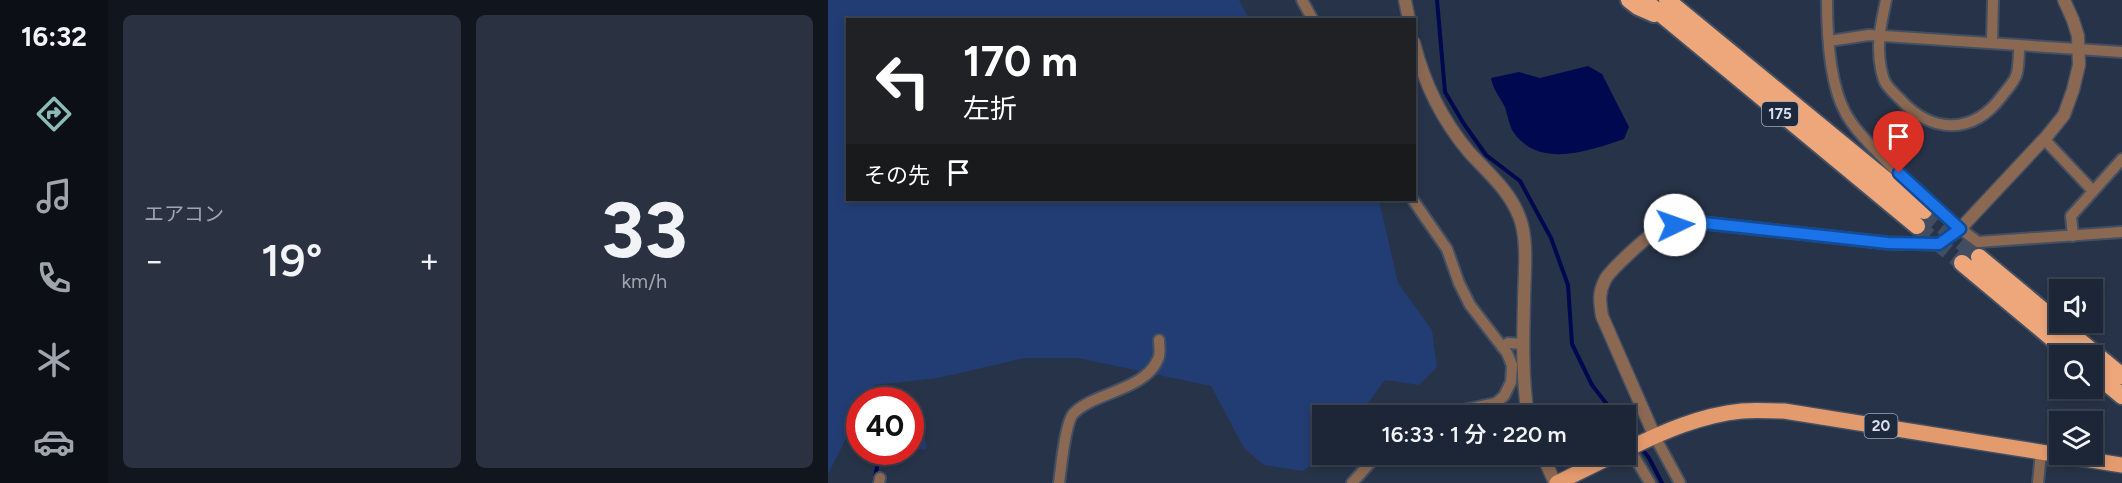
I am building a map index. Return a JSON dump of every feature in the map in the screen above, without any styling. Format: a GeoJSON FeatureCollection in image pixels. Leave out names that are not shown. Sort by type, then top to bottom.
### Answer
{"type":"FeatureCollection","features":[{"type":"Feature","properties":{"kind":"highway"},"geometry":{"type":"LineString","coordinates":[[1629,0],[1638,7],[1666,18]]}},
{"type":"Feature","properties":{"kind":"highway","name":"175"},"geometry":{"type":"LineString","coordinates":[[1644,0],[1920,219],[1667,0]]}},
{"type":"Feature","properties":{"kind":"highway"},"geometry":{"type":"LineString","coordinates":[[1979,257],[2122,376]]}},
{"type":"Feature","properties":{"kind":"highway"},"geometry":{"type":"LineString","coordinates":[[1962,263],[2060,345]]}},
{"type":"Feature","properties":{"kind":"highway"},"geometry":{"type":"LineString","coordinates":[[2103,380],[2122,396]]}},
{"type":"Feature","properties":{"kind":"main road","name":"20"},"geometry":{"type":"LineString","coordinates":[[1636,445],[1706,418],[1742,411],[1784,411],[2122,465]]}},
{"type":"Feature","properties":{"kind":"main road","name":"20"},"geometry":{"type":"LineString","coordinates":[[1556,483],[1594,465]]}},
{"type":"Feature","properties":{"kind":"street"},"geometry":{"type":"LineString","coordinates":[[1302,0],[1312,18]]}},
{"type":"Feature","properties":{"kind":"street"},"geometry":{"type":"LineString","coordinates":[[1405,0],[1409,18]]}},
{"type":"Feature","properties":{"kind":"street"},"geometry":{"type":"LineString","coordinates":[[1827,0],[1829,41],[1835,86],[1845,112],[1872,146],[1960,229],[1978,242],[2122,232]]}},
{"type":"Feature","properties":{"kind":"street"},"geometry":{"type":"LineString","coordinates":[[1886,0],[1878,50],[1884,81],[1911,111],[1923,120],[1936,123],[1972,123],[1983,116],[2015,79],[2018,71],[2019,45]]}},
{"type":"Feature","properties":{"kind":"street"},"geometry":{"type":"LineString","coordinates":[[1992,43],[1993,0]]}},
{"type":"Feature","properties":{"kind":"street"},"geometry":{"type":"LineString","coordinates":[[1624,405],[1599,298],[1605,278],[1657,230],[1675,225],[1704,223],[1888,243],[1939,244],[1960,229],[2064,115],[2079,65],[2073,20],[2064,0]]}},
{"type":"Feature","properties":{"kind":"street"},"geometry":{"type":"LineString","coordinates":[[1829,41],[1869,35],[2122,52]]}},
{"type":"Feature","properties":{"kind":"street"},"geometry":{"type":"LineString","coordinates":[[1416,49],[1433,99],[1452,132],[1507,193],[1520,218],[1525,252],[1522,344],[1523,388],[1526,405]]}},
{"type":"Feature","properties":{"kind":"street"},"geometry":{"type":"LineString","coordinates":[[2044,139],[2094,191]]}},
{"type":"Feature","properties":{"kind":"street"},"geometry":{"type":"LineString","coordinates":[[2073,236],[2071,216],[2122,159]]}},
{"type":"Feature","properties":{"kind":"street"},"geometry":{"type":"LineString","coordinates":[[1414,201],[1447,249],[1459,283],[1470,305],[1511,360],[1511,382],[1504,396],[1490,405]]}},
{"type":"Feature","properties":{"kind":"street"},"geometry":{"type":"LineString","coordinates":[[1059,483],[1066,434],[1072,415],[1084,406],[1136,382],[1151,370],[1159,357],[1159,340]]}},
{"type":"Feature","properties":{"kind":"street"},"geometry":{"type":"LineString","coordinates":[[1502,347],[1508,343],[1522,344]]}},
{"type":"Feature","properties":{"kind":"street"},"geometry":{"type":"LineString","coordinates":[[1636,448],[1680,483]]}},
{"type":"Feature","properties":{"kind":"street"},"geometry":{"type":"LineString","coordinates":[[1636,451],[1650,483]]}},
{"type":"Feature","properties":{"kind":"street"},"geometry":{"type":"LineString","coordinates":[[2038,483],[2042,452]]}},
{"type":"Feature","properties":{"kind":"street"},"geometry":{"type":"LineString","coordinates":[[1352,483],[1368,465]]}},
{"type":"Feature","properties":{"kind":"street"},"geometry":{"type":"LineString","coordinates":[[1547,465],[1556,483]]}},
{"type":"Feature","properties":{"kind":"shaded area"},"geometry":{"type":"Polygon","coordinates":[[[828,0],[1239,0],[1248,18],[846,18],[846,201],[1379,201],[1398,283],[1432,330],[1437,367],[1419,385],[1385,380],[1366,405],[1312,405],[1312,464],[1303,471],[1264,465],[1244,448],[1211,386],[1078,358],[1025,358],[938,378],[874,385],[873,387],[846,387],[846,439],[828,474],[828,0]]]}},
{"type":"Feature","properties":{"kind":"shaded area"},"geometry":{"type":"Polygon","coordinates":[[[1588,66],[1602,74],[1629,127],[1624,139],[1564,154],[1549,154],[1535,150],[1523,142],[1512,130],[1505,107],[1491,78],[1519,72],[1540,78],[1588,66]]]}},
{"type":"Feature","properties":{"kind":"waterway"},"geometry":{"type":"LineString","coordinates":[[1437,0],[1445,92],[1486,155],[1520,181],[1551,238],[1568,285],[1572,344],[1592,385],[1607,405]]}},
{"type":"Feature","properties":{"kind":"waterway"},"geometry":{"type":"LineString","coordinates":[[1641,448],[1662,483]]}},
{"type":"Feature","properties":{"kind":"waterway"},"geometry":{"type":"LineString","coordinates":[[874,483],[877,465]]}},
{"type":"Feature","properties":{"kind":"tunnel"},"geometry":{"type":"LineString","coordinates":[[1924,211],[1979,257]]}},
{"type":"Feature","properties":{"kind":"tunnel"},"geometry":{"type":"LineString","coordinates":[[1917,226],[1962,263]]}},
{"type":"Feature","properties":{"kind":"route"},"geometry":{"type":"LineString","coordinates":[[1675,225],[1704,223],[1905,244],[1939,244],[1960,229],[1899,173]]}}]}
